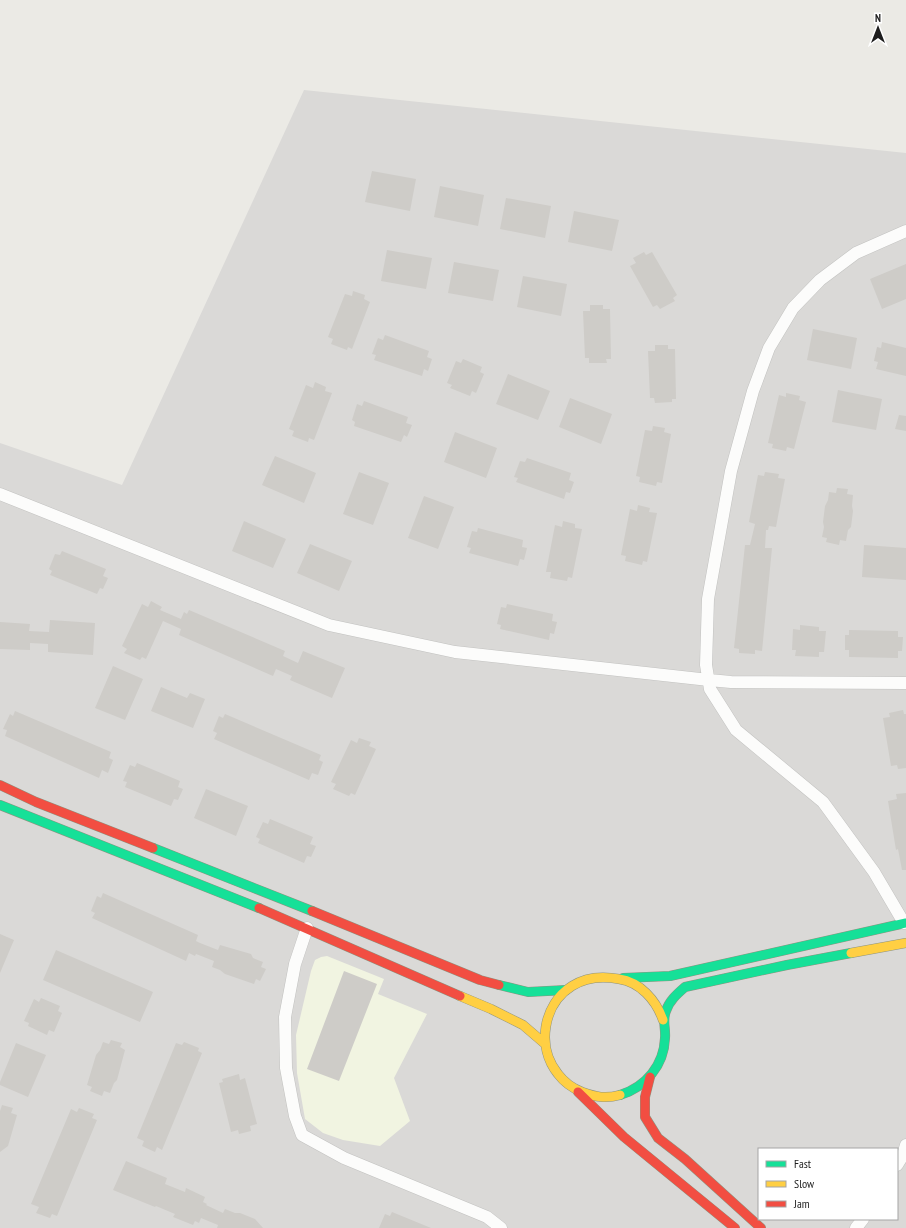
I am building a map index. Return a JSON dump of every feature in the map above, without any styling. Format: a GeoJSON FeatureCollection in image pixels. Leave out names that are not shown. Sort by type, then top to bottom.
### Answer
{"type":"FeatureCollection","features":[{"type":"Feature","properties":{"kind":"street"},"geometry":{"type":"LineString","coordinates":[[735,1228],[624,1137],[576,1090],[560,1078],[549,1062],[544,1043],[545,1023],[553,1005],[566,990],[583,980],[602,976],[622,978],[670,976],[905,923],[874,872],[823,802],[736,730],[710,689],[706,665],[708,599],[730,479],[753,391],[769,348],[793,308],[820,280],[856,253],[906,231]]}},
{"type":"Feature","properties":{"kind":"street"},"geometry":{"type":"LineString","coordinates":[[0,494],[329,625],[455,652],[730,682],[906,683]]}},
{"type":"Feature","properties":{"kind":"street"},"geometry":{"type":"LineString","coordinates":[[0,786],[36,802],[281,898],[480,980],[528,992],[566,990]]}},
{"type":"Feature","properties":{"kind":"street"},"geometry":{"type":"LineString","coordinates":[[0,805],[258,907],[307,928],[523,1025],[544,1043]]}},
{"type":"Feature","properties":{"kind":"street"},"geometry":{"type":"LineString","coordinates":[[307,928],[295,964],[285,1017],[286,1068],[295,1116],[302,1135],[344,1158],[487,1217],[501,1228]]}},
{"type":"Feature","properties":{"kind":"street"},"geometry":{"type":"LineString","coordinates":[[663,1020],[666,1008],[673,997],[685,988],[787,965],[906,943]]}},
{"type":"Feature","properties":{"kind":"street"},"geometry":{"type":"LineString","coordinates":[[576,1090],[595,1096],[614,1096],[634,1090],[650,1077],[661,1060],[666,1040],[663,1020],[655,1002],[640,988],[622,978]]}},
{"type":"Feature","properties":{"kind":"street"},"geometry":{"type":"LineString","coordinates":[[650,1077],[645,1097],[645,1117],[658,1138],[685,1159],[761,1228]]}},
{"type":"Feature","properties":{"kind":"street"},"geometry":{"type":"LineString","coordinates":[[898,1163],[903,1155],[906,1144]]}},
{"type":"Feature","properties":{"kind":"street"},"geometry":{"type":"LineString","coordinates":[[856,1228],[862,1220]]}},
{"type":"Feature","properties":{"kind":"shaded area"},"geometry":{"type":"Polygon","coordinates":[[[304,90],[906,153],[906,1228],[0,1228],[0,443],[122,485],[304,90]]]}},
{"type":"Feature","properties":{"kind":"shaded area"},"geometry":{"type":"Polygon","coordinates":[[[327,956],[384,979],[378,994],[427,1014],[394,1078],[410,1121],[380,1146],[343,1140],[323,1133],[305,1119],[297,1073],[296,1035],[315,960],[327,956]]]}},
{"type":"Feature","properties":{"kind":"building"},"geometry":{"type":"Polygon","coordinates":[[[372,171],[416,179],[410,211],[365,202],[372,171]]]}},
{"type":"Feature","properties":{"kind":"building"},"geometry":{"type":"Polygon","coordinates":[[[440,186],[484,195],[478,226],[434,217],[440,186]]]}},
{"type":"Feature","properties":{"kind":"building"},"geometry":{"type":"Polygon","coordinates":[[[506,198],[551,206],[545,238],[500,229],[506,198]]]}},
{"type":"Feature","properties":{"kind":"building"},"geometry":{"type":"Polygon","coordinates":[[[574,211],[619,220],[612,251],[568,242],[574,211]]]}},
{"type":"Feature","properties":{"kind":"building"},"geometry":{"type":"Polygon","coordinates":[[[387,250],[432,258],[426,289],[381,281],[387,250]]]}},
{"type":"Feature","properties":{"kind":"building"},"geometry":{"type":"Polygon","coordinates":[[[644,252],[646,255],[652,252],[677,295],[673,298],[675,301],[660,309],[657,305],[653,307],[630,266],[636,263],[633,258],[644,252]]]}},
{"type":"Feature","properties":{"kind":"building"},"geometry":{"type":"Polygon","coordinates":[[[454,262],[499,270],[493,301],[448,293],[454,262]]]}},
{"type":"Feature","properties":{"kind":"building"},"geometry":{"type":"Polygon","coordinates":[[[906,264],[906,299],[882,309],[870,279],[906,264]]]}},
{"type":"Feature","properties":{"kind":"building"},"geometry":{"type":"Polygon","coordinates":[[[523,276],[567,284],[561,316],[517,307],[523,276]]]}},
{"type":"Feature","properties":{"kind":"building"},"geometry":{"type":"Polygon","coordinates":[[[353,291],[365,295],[364,299],[370,302],[352,349],[348,347],[347,350],[331,344],[333,339],[328,337],[345,294],[352,296],[353,291]]]}},
{"type":"Feature","properties":{"kind":"building"},"geometry":{"type":"Polygon","coordinates":[[[590,305],[603,305],[603,309],[610,309],[611,359],[606,359],[607,363],[589,363],[589,358],[585,358],[583,311],[590,311],[590,305]]]}},
{"type":"Feature","properties":{"kind":"building"},"geometry":{"type":"Polygon","coordinates":[[[813,329],[857,338],[851,369],[807,360],[813,329]]]}},
{"type":"Feature","properties":{"kind":"building"},"geometry":{"type":"Polygon","coordinates":[[[385,335],[429,351],[427,357],[432,359],[428,371],[424,369],[422,376],[374,360],[376,355],[372,354],[378,338],[383,340],[385,335]]]}},
{"type":"Feature","properties":{"kind":"building"},"geometry":{"type":"Polygon","coordinates":[[[882,342],[906,348],[906,376],[876,369],[878,362],[874,361],[877,347],[881,348],[882,342]]]}},
{"type":"Feature","properties":{"kind":"building"},"geometry":{"type":"Polygon","coordinates":[[[655,345],[668,345],[668,349],[675,349],[676,399],[672,399],[672,402],[655,403],[654,398],[650,398],[648,351],[655,351],[655,345]]]}},
{"type":"Feature","properties":{"kind":"building"},"geometry":{"type":"Polygon","coordinates":[[[463,359],[482,367],[480,372],[484,374],[476,393],[472,391],[470,396],[450,388],[452,385],[447,383],[456,361],[461,363],[463,359]]]}},
{"type":"Feature","properties":{"kind":"building"},"geometry":{"type":"Polygon","coordinates":[[[508,374],[550,391],[538,420],[496,404],[508,374]]]}},
{"type":"Feature","properties":{"kind":"building"},"geometry":{"type":"Polygon","coordinates":[[[315,382],[326,387],[325,391],[332,393],[314,440],[309,438],[308,442],[292,436],[294,431],[289,429],[306,385],[313,388],[315,382]]]}},
{"type":"Feature","properties":{"kind":"building"},"geometry":{"type":"Polygon","coordinates":[[[838,390],[882,399],[876,430],[832,422],[838,390]]]}},
{"type":"Feature","properties":{"kind":"building"},"geometry":{"type":"Polygon","coordinates":[[[786,393],[800,396],[799,400],[806,402],[794,449],[787,447],[786,451],[772,448],[773,444],[768,443],[779,395],[786,397],[786,393]]]}},
{"type":"Feature","properties":{"kind":"building"},"geometry":{"type":"Polygon","coordinates":[[[570,398],[612,414],[601,444],[559,427],[570,398]]]}},
{"type":"Feature","properties":{"kind":"building"},"geometry":{"type":"Polygon","coordinates":[[[364,401],[408,417],[406,423],[412,425],[407,437],[404,435],[401,442],[354,426],[355,422],[352,420],[357,404],[362,406],[364,401]]]}},
{"type":"Feature","properties":{"kind":"building"},"geometry":{"type":"Polygon","coordinates":[[[899,415],[906,416],[906,431],[895,429],[899,415]]]}},
{"type":"Feature","properties":{"kind":"building"},"geometry":{"type":"Polygon","coordinates":[[[653,426],[665,428],[664,432],[671,434],[662,483],[657,482],[656,486],[639,482],[640,477],[636,476],[645,430],[652,431],[653,426]]]}},
{"type":"Feature","properties":{"kind":"building"},"geometry":{"type":"Polygon","coordinates":[[[455,432],[497,448],[486,478],[444,462],[455,432]]]}},
{"type":"Feature","properties":{"kind":"building"},"geometry":{"type":"Polygon","coordinates":[[[275,456],[316,473],[304,503],[262,485],[275,456]]]}},
{"type":"Feature","properties":{"kind":"building"},"geometry":{"type":"Polygon","coordinates":[[[527,458],[571,473],[569,480],[574,482],[570,493],[566,492],[564,499],[516,482],[518,478],[514,477],[520,461],[525,462],[527,458]]]}},
{"type":"Feature","properties":{"kind":"building"},"geometry":{"type":"Polygon","coordinates":[[[359,472],[389,483],[373,525],[343,514],[359,472]]]}},
{"type":"Feature","properties":{"kind":"building"},"geometry":{"type":"Polygon","coordinates":[[[765,472],[779,474],[778,478],[785,479],[776,527],[769,526],[768,530],[766,530],[765,548],[772,548],[762,651],[755,650],[755,654],[739,653],[739,649],[734,648],[745,545],[750,545],[755,524],[749,522],[758,475],[764,476],[765,472]]]}},
{"type":"Feature","properties":{"kind":"building"},"geometry":{"type":"Polygon","coordinates":[[[837,488],[848,489],[847,494],[853,495],[851,527],[848,530],[846,541],[840,540],[839,545],[826,542],[827,538],[822,537],[825,506],[828,500],[829,492],[836,493],[837,488]]]}},
{"type":"Feature","properties":{"kind":"building"},"geometry":{"type":"Polygon","coordinates":[[[424,496],[454,507],[438,549],[408,538],[424,496]]]}},
{"type":"Feature","properties":{"kind":"building"},"geometry":{"type":"Polygon","coordinates":[[[638,505],[650,508],[649,512],[657,513],[647,562],[643,561],[642,565],[625,561],[626,556],[621,555],[630,509],[637,511],[638,505]]]}},
{"type":"Feature","properties":{"kind":"building"},"geometry":{"type":"Polygon","coordinates":[[[244,521],[286,539],[273,568],[232,551],[244,521]]]}},
{"type":"Feature","properties":{"kind":"building"},"geometry":{"type":"Polygon","coordinates":[[[563,521],[575,524],[575,528],[582,529],[572,578],[568,577],[567,581],[550,578],[551,572],[546,572],[555,525],[562,527],[563,521]]]}},
{"type":"Feature","properties":{"kind":"building"},"geometry":{"type":"Polygon","coordinates":[[[478,528],[523,540],[522,547],[527,548],[524,560],[520,559],[518,566],[469,553],[471,548],[467,547],[472,531],[477,532],[478,528]]]}},
{"type":"Feature","properties":{"kind":"building"},"geometry":{"type":"Polygon","coordinates":[[[310,544],[352,561],[339,591],[297,573],[310,544]]]}},
{"type":"Feature","properties":{"kind":"building"},"geometry":{"type":"Polygon","coordinates":[[[864,545],[906,548],[906,580],[862,577],[864,545]]]}},
{"type":"Feature","properties":{"kind":"building"},"geometry":{"type":"Polygon","coordinates":[[[62,551],[106,569],[103,576],[108,578],[103,589],[100,588],[97,594],[50,575],[52,571],[49,569],[55,554],[60,555],[62,551]]]}},
{"type":"Feature","properties":{"kind":"building"},"geometry":{"type":"Polygon","coordinates":[[[151,601],[162,607],[160,610],[181,619],[184,612],[187,614],[189,610],[285,651],[283,656],[298,663],[303,651],[345,668],[332,698],[290,680],[292,676],[276,669],[273,676],[179,635],[181,629],[163,621],[146,659],[142,657],[140,660],[124,653],[127,649],[122,646],[142,604],[148,607],[151,601]]]}},
{"type":"Feature","properties":{"kind":"building"},"geometry":{"type":"Polygon","coordinates":[[[507,604],[553,614],[552,621],[557,622],[554,634],[550,633],[549,640],[500,629],[501,625],[497,624],[501,607],[506,608],[507,604]]]}},
{"type":"Feature","properties":{"kind":"building"},"geometry":{"type":"Polygon","coordinates":[[[50,620],[95,623],[93,655],[48,652],[48,644],[30,643],[30,650],[0,649],[0,622],[30,624],[29,631],[49,632],[50,620]]]}},
{"type":"Feature","properties":{"kind":"building"},"geometry":{"type":"Polygon","coordinates":[[[800,625],[819,627],[819,631],[826,631],[824,652],[819,652],[819,657],[795,656],[796,650],[792,650],[793,629],[800,630],[800,625]]]}},
{"type":"Feature","properties":{"kind":"building"},"geometry":{"type":"Polygon","coordinates":[[[849,630],[898,631],[898,637],[903,637],[902,651],[898,651],[898,658],[849,657],[849,650],[845,650],[845,635],[849,635],[849,630]]]}},
{"type":"Feature","properties":{"kind":"building"},"geometry":{"type":"Polygon","coordinates":[[[113,666],[143,679],[125,720],[95,708],[113,666]]]}},
{"type":"Feature","properties":{"kind":"building"},"geometry":{"type":"Polygon","coordinates":[[[161,687],[187,698],[190,693],[205,699],[193,728],[151,711],[161,687]]]}},
{"type":"Feature","properties":{"kind":"building"},"geometry":{"type":"Polygon","coordinates":[[[903,710],[904,714],[906,714],[906,768],[898,769],[897,765],[891,766],[883,718],[890,717],[889,713],[903,710]]]}},
{"type":"Feature","properties":{"kind":"building"},"geometry":{"type":"Polygon","coordinates":[[[15,711],[111,752],[109,758],[113,760],[108,773],[102,770],[99,778],[5,736],[7,730],[3,729],[10,714],[13,716],[15,711]]]}},
{"type":"Feature","properties":{"kind":"building"},"geometry":{"type":"Polygon","coordinates":[[[225,714],[321,755],[319,760],[323,762],[318,775],[312,773],[309,780],[214,739],[217,733],[213,731],[219,716],[223,718],[225,714]]]}},
{"type":"Feature","properties":{"kind":"building"},"geometry":{"type":"Polygon","coordinates":[[[359,738],[371,742],[369,746],[376,749],[355,795],[351,793],[349,796],[333,789],[336,784],[331,782],[351,740],[357,743],[359,738]]]}},
{"type":"Feature","properties":{"kind":"building"},"geometry":{"type":"Polygon","coordinates":[[[137,763],[180,781],[178,787],[183,789],[178,800],[174,799],[171,806],[125,787],[127,782],[123,781],[130,765],[135,767],[137,763]]]}},
{"type":"Feature","properties":{"kind":"building"},"geometry":{"type":"Polygon","coordinates":[[[206,789],[248,806],[236,836],[194,818],[206,789]]]}},
{"type":"Feature","properties":{"kind":"building"},"geometry":{"type":"Polygon","coordinates":[[[906,793],[906,870],[902,870],[898,849],[896,850],[888,801],[897,799],[896,794],[906,793]]]}},
{"type":"Feature","properties":{"kind":"building"},"geometry":{"type":"Polygon","coordinates":[[[270,819],[313,837],[310,844],[316,846],[311,857],[307,856],[304,863],[258,843],[260,839],[256,837],[263,822],[268,824],[270,819]]]}},
{"type":"Feature","properties":{"kind":"building"},"geometry":{"type":"Polygon","coordinates":[[[103,893],[198,935],[196,941],[200,943],[218,950],[220,945],[251,954],[253,958],[263,962],[261,967],[266,969],[260,981],[256,979],[254,984],[225,974],[212,967],[214,961],[196,954],[195,956],[189,953],[186,961],[92,918],[95,913],[91,911],[97,896],[101,898],[103,893]]]}},
{"type":"Feature","properties":{"kind":"building"},"geometry":{"type":"Polygon","coordinates":[[[0,934],[14,940],[0,973],[0,934]]]}},
{"type":"Feature","properties":{"kind":"building"},"geometry":{"type":"Polygon","coordinates":[[[56,950],[153,992],[140,1022],[43,980],[56,950]]]}},
{"type":"Feature","properties":{"kind":"building"},"geometry":{"type":"Polygon","coordinates":[[[344,971],[377,984],[339,1081],[307,1069],[344,971]]]}},
{"type":"Feature","properties":{"kind":"building"},"geometry":{"type":"Polygon","coordinates":[[[41,998],[60,1006],[58,1011],[62,1013],[54,1032],[49,1030],[47,1035],[28,1026],[29,1023],[24,1021],[34,999],[39,1002],[41,998]]]}},
{"type":"Feature","properties":{"kind":"building"},"geometry":{"type":"Polygon","coordinates":[[[111,1040],[122,1043],[120,1047],[125,1050],[117,1080],[114,1083],[110,1093],[104,1091],[102,1096],[90,1091],[92,1087],[87,1085],[96,1055],[103,1042],[109,1044],[111,1040]]]}},
{"type":"Feature","properties":{"kind":"building"},"geometry":{"type":"Polygon","coordinates":[[[184,1042],[199,1048],[198,1051],[202,1053],[162,1150],[157,1147],[155,1152],[142,1146],[144,1141],[137,1138],[176,1043],[182,1045],[184,1042]]]}},
{"type":"Feature","properties":{"kind":"building"},"geometry":{"type":"Polygon","coordinates":[[[16,1043],[46,1055],[28,1097],[0,1085],[16,1043]]]}},
{"type":"Feature","properties":{"kind":"building"},"geometry":{"type":"Polygon","coordinates":[[[239,1074],[240,1080],[245,1078],[257,1124],[250,1126],[251,1131],[239,1134],[238,1130],[231,1132],[219,1083],[223,1082],[222,1079],[239,1074]]]}},
{"type":"Feature","properties":{"kind":"building"},"geometry":{"type":"Polygon","coordinates":[[[2,1105],[13,1108],[11,1113],[17,1115],[8,1146],[0,1152],[0,1111],[2,1105]]]}},
{"type":"Feature","properties":{"kind":"building"},"geometry":{"type":"Polygon","coordinates":[[[79,1108],[94,1114],[92,1118],[97,1120],[57,1216],[52,1214],[50,1218],[36,1213],[39,1207],[31,1204],[71,1109],[77,1112],[79,1108]]]}},
{"type":"Feature","properties":{"kind":"building"},"geometry":{"type":"Polygon","coordinates":[[[126,1161],[167,1178],[165,1184],[185,1192],[186,1188],[205,1197],[203,1202],[207,1204],[206,1205],[223,1213],[225,1209],[255,1219],[263,1228],[217,1228],[218,1225],[201,1218],[199,1223],[195,1221],[193,1225],[173,1217],[175,1214],[113,1190],[126,1161]]]}},
{"type":"Feature","properties":{"kind":"building"},"geometry":{"type":"Polygon","coordinates":[[[392,1212],[431,1228],[379,1228],[385,1214],[390,1216],[392,1212]]]}},
{"type":"Feature","properties":{"kind":"traffic: fast"},"geometry":{"type":"LineString","coordinates":[[0,805],[259,908]]}},
{"type":"Feature","properties":{"kind":"traffic: fast"},"geometry":{"type":"LineString","coordinates":[[153,848],[312,911]]}},
{"type":"Feature","properties":{"kind":"traffic: fast"},"geometry":{"type":"LineString","coordinates":[[623,978],[670,976],[906,923]]}},
{"type":"Feature","properties":{"kind":"traffic: fast"},"geometry":{"type":"LineString","coordinates":[[620,1095],[638,1087],[652,1074],[657,1066],[664,1048],[664,1018],[667,1007],[676,995],[685,987],[851,953]]}},
{"type":"Feature","properties":{"kind":"traffic: fast"},"geometry":{"type":"LineString","coordinates":[[499,985],[528,992],[566,990]]}},
{"type":"Feature","properties":{"kind":"traffic: slow"},"geometry":{"type":"LineString","coordinates":[[851,953],[906,943]]}},
{"type":"Feature","properties":{"kind":"traffic: slow"},"geometry":{"type":"LineString","coordinates":[[620,1095],[605,1097],[587,1094],[572,1087],[558,1074],[551,1063],[545,1039],[549,1015],[554,1004],[562,994],[577,983],[595,978],[613,978],[634,984],[646,993],[652,999],[663,1020]]}},
{"type":"Feature","properties":{"kind":"traffic: slow"},"geometry":{"type":"LineString","coordinates":[[460,996],[523,1025],[544,1043]]}},
{"type":"Feature","properties":{"kind":"traffic: jam"},"geometry":{"type":"LineString","coordinates":[[0,785],[36,802],[153,848]]}},
{"type":"Feature","properties":{"kind":"traffic: jam"},"geometry":{"type":"LineString","coordinates":[[259,908],[460,996]]}},
{"type":"Feature","properties":{"kind":"traffic: jam"},"geometry":{"type":"LineString","coordinates":[[312,911],[480,980],[499,985]]}},
{"type":"Feature","properties":{"kind":"traffic: jam"},"geometry":{"type":"LineString","coordinates":[[650,1077],[645,1097],[645,1117],[658,1138],[685,1159],[761,1228]]}},
{"type":"Feature","properties":{"kind":"traffic: jam"},"geometry":{"type":"LineString","coordinates":[[578,1092],[624,1137],[735,1228]]}}]}
